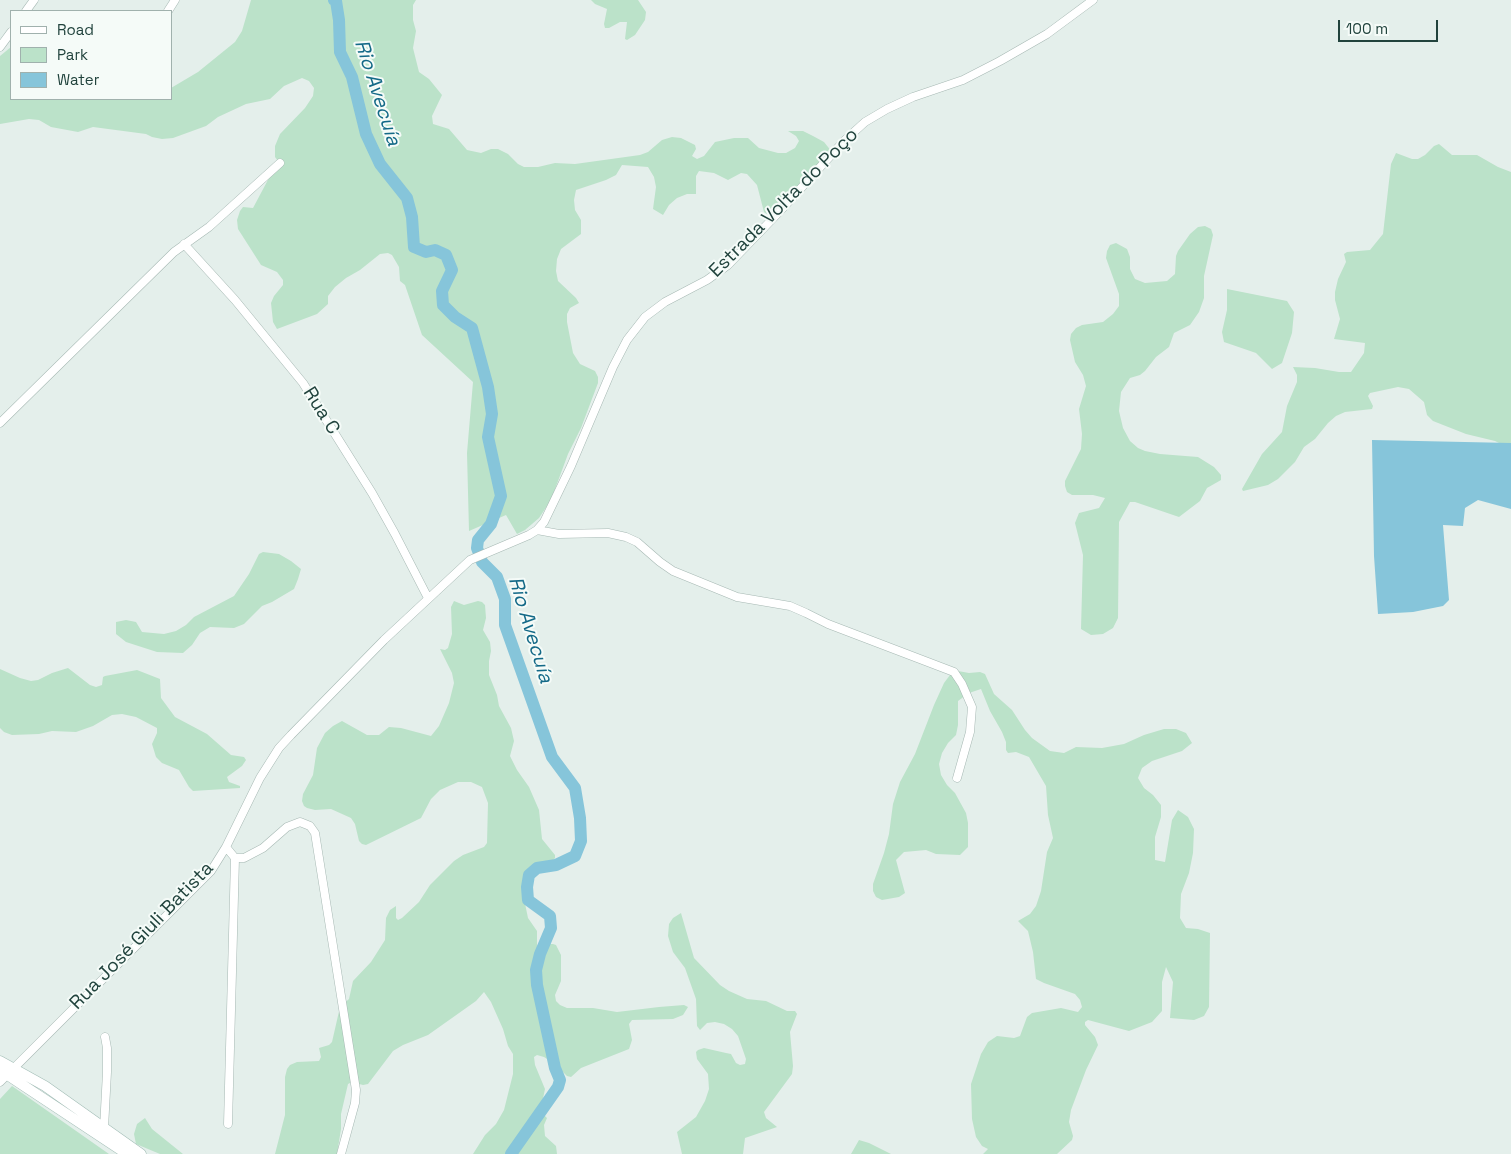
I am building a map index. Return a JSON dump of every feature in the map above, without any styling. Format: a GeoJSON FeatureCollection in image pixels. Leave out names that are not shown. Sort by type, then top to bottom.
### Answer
{"type":"FeatureCollection","features":[{"type":"Feature","properties":{"kind":"main road"},"geometry":{"type":"LineString","coordinates":[[0,1061],[5,1074],[127,1154]]}},
{"type":"Feature","properties":{"kind":"main road"},"geometry":{"type":"LineString","coordinates":[[5,1074],[46,1086],[141,1154]]}},
{"type":"Feature","properties":{"kind":"street","name":"Estrada Volta do Poço"},"geometry":{"type":"LineString","coordinates":[[470,560],[521,539],[537,530],[550,513],[612,367],[627,340],[645,317],[665,302],[707,280],[728,265],[795,196],[836,150],[866,122],[905,101],[963,80],[1000,61],[1047,34],[1093,0]]}},
{"type":"Feature","properties":{"kind":"street"},"geometry":{"type":"LineString","coordinates":[[0,47],[10,33]]}},
{"type":"Feature","properties":{"kind":"street"},"geometry":{"type":"LineString","coordinates":[[0,423],[184,244],[209,227],[280,163]]}},
{"type":"Feature","properties":{"kind":"street","name":"Rua C"},"geometry":{"type":"LineString","coordinates":[[184,244],[225,288],[295,372],[372,493],[428,598]]}},
{"type":"Feature","properties":{"kind":"street"},"geometry":{"type":"LineString","coordinates":[[537,530],[559,534],[608,533],[626,537],[637,542],[673,571],[738,597],[790,606],[828,624],[954,672],[962,684],[972,707],[970,732],[957,778]]}},
{"type":"Feature","properties":{"kind":"street","name":"Rua José Giuli Batista"},"geometry":{"type":"LineString","coordinates":[[5,1074],[211,871],[226,847],[260,778],[279,748],[384,640],[470,560]]}},
{"type":"Feature","properties":{"kind":"street"},"geometry":{"type":"LineString","coordinates":[[235,858],[244,858],[263,848],[287,827],[300,822],[310,826],[315,833],[356,1090],[355,1103],[341,1154]]}},
{"type":"Feature","properties":{"kind":"street"},"geometry":{"type":"LineString","coordinates":[[226,847],[235,858],[228,1124]]}},
{"type":"Feature","properties":{"kind":"street"},"geometry":{"type":"LineString","coordinates":[[104,1128],[107,1072],[105,1037]]}},
{"type":"Feature","properties":{"kind":"green space"},"geometry":{"type":"Polygon","coordinates":[[[251,0],[416,0],[413,5],[413,20],[416,31],[413,48],[419,72],[429,79],[442,95],[432,116],[433,124],[449,129],[467,150],[481,153],[491,149],[498,149],[508,154],[524,167],[538,167],[555,163],[575,164],[640,155],[648,152],[662,140],[672,137],[681,138],[695,145],[696,149],[692,156],[697,159],[704,156],[715,142],[734,138],[748,138],[759,148],[786,153],[795,148],[799,141],[796,136],[788,131],[803,131],[824,142],[832,152],[783,205],[767,214],[764,212],[757,185],[747,174],[741,173],[728,180],[714,173],[699,171],[696,176],[696,194],[687,194],[677,198],[669,205],[663,215],[653,209],[656,187],[654,177],[648,167],[622,165],[616,175],[576,190],[575,210],[581,220],[581,234],[561,249],[557,259],[556,271],[558,281],[579,303],[570,308],[567,314],[573,353],[580,364],[595,371],[598,383],[551,500],[539,518],[517,534],[506,515],[469,531],[467,453],[473,382],[422,335],[405,285],[400,281],[399,267],[392,255],[388,253],[380,254],[360,270],[346,278],[335,287],[328,296],[328,304],[317,314],[277,329],[273,322],[271,303],[283,285],[283,280],[277,272],[261,265],[238,229],[237,220],[240,211],[243,207],[253,208],[278,161],[275,157],[275,146],[280,134],[305,108],[313,96],[314,88],[309,81],[302,78],[284,86],[270,99],[246,104],[218,117],[206,126],[173,138],[162,139],[146,134],[93,127],[78,132],[51,127],[39,120],[29,119],[0,124],[0,56],[10,48],[10,100],[172,100],[172,87],[198,72],[235,42],[242,31],[251,0]]]}},
{"type":"Feature","properties":{"kind":"green space"},"geometry":{"type":"Polygon","coordinates":[[[591,0],[638,0],[646,12],[645,20],[635,35],[627,40],[625,39],[627,22],[620,22],[605,28],[607,9],[595,4],[591,0]]]}},
{"type":"Feature","properties":{"kind":"green space"},"geometry":{"type":"Polygon","coordinates":[[[1439,144],[1452,155],[1477,155],[1511,172],[1511,449],[1495,441],[1466,434],[1433,421],[1427,415],[1424,402],[1409,389],[1398,387],[1370,393],[1368,396],[1373,406],[1372,409],[1345,412],[1336,416],[1315,439],[1304,447],[1295,462],[1278,479],[1268,485],[1243,491],[1242,489],[1262,454],[1282,432],[1287,406],[1297,382],[1297,375],[1293,367],[1351,372],[1364,353],[1365,343],[1334,339],[1340,319],[1335,292],[1338,279],[1346,262],[1344,254],[1347,252],[1370,250],[1383,234],[1391,164],[1396,153],[1412,159],[1418,159],[1439,144]]]}},
{"type":"Feature","properties":{"kind":"green space"},"geometry":{"type":"Polygon","coordinates":[[[1205,226],[1211,229],[1213,235],[1204,276],[1204,298],[1199,312],[1190,325],[1174,333],[1169,347],[1156,357],[1145,371],[1140,375],[1130,378],[1121,392],[1119,411],[1123,428],[1130,441],[1138,448],[1160,454],[1198,457],[1214,467],[1221,475],[1221,480],[1207,488],[1200,501],[1179,517],[1130,502],[1119,522],[1118,618],[1113,628],[1103,634],[1091,635],[1081,629],[1083,555],[1075,523],[1079,513],[1099,508],[1105,498],[1093,495],[1072,495],[1067,492],[1065,486],[1065,481],[1081,449],[1082,434],[1079,409],[1086,386],[1083,375],[1075,362],[1070,340],[1071,334],[1082,325],[1103,322],[1119,306],[1119,294],[1106,258],[1110,245],[1116,243],[1127,249],[1130,257],[1130,269],[1135,279],[1145,283],[1167,281],[1175,274],[1178,251],[1190,234],[1198,227],[1205,226]]]}},
{"type":"Feature","properties":{"kind":"green space"},"geometry":{"type":"Polygon","coordinates":[[[1227,289],[1287,301],[1294,312],[1292,333],[1282,363],[1272,369],[1256,353],[1224,342],[1222,332],[1227,310],[1227,289]]]}},
{"type":"Feature","properties":{"kind":"green space"},"geometry":{"type":"Polygon","coordinates":[[[263,552],[279,554],[301,569],[294,589],[262,606],[244,624],[234,628],[210,627],[200,633],[192,645],[183,653],[157,652],[126,642],[116,634],[116,622],[126,620],[136,622],[142,632],[164,634],[176,631],[194,617],[234,596],[249,574],[259,554],[263,552]]]}},
{"type":"Feature","properties":{"kind":"green space"},"geometry":{"type":"Polygon","coordinates":[[[454,601],[464,605],[478,601],[485,605],[486,618],[483,630],[490,642],[489,675],[499,706],[511,728],[514,741],[510,756],[529,787],[539,810],[542,839],[555,855],[551,863],[527,872],[522,889],[528,918],[537,931],[537,948],[553,944],[556,945],[561,955],[561,981],[555,995],[556,1001],[567,1008],[593,1008],[617,1012],[684,1005],[688,1007],[683,1015],[673,1019],[632,1020],[629,1024],[632,1040],[629,1049],[581,1068],[571,1077],[567,1076],[555,1064],[544,1057],[537,1055],[534,1057],[535,1065],[545,1089],[541,1108],[542,1113],[547,1118],[544,1125],[545,1136],[556,1146],[557,1154],[473,1154],[485,1135],[496,1124],[504,1110],[513,1074],[513,1054],[491,1002],[484,992],[476,1001],[428,1035],[393,1051],[368,1084],[363,1085],[352,1082],[348,1084],[341,1114],[337,1154],[275,1154],[285,1115],[285,1077],[287,1069],[290,1065],[297,1062],[319,1061],[321,1057],[319,1048],[332,1042],[340,1007],[349,999],[353,981],[371,962],[385,940],[386,918],[390,910],[396,906],[396,918],[398,920],[402,918],[419,902],[430,885],[454,861],[463,855],[484,847],[487,843],[488,803],[482,787],[471,782],[458,782],[440,790],[431,799],[421,818],[366,845],[359,841],[355,824],[351,818],[331,809],[315,810],[307,808],[302,801],[303,794],[313,775],[317,748],[325,733],[342,721],[367,735],[379,735],[389,727],[401,728],[431,736],[439,726],[449,703],[454,683],[452,673],[440,649],[445,650],[448,648],[452,634],[451,607],[454,601]]]}},
{"type":"Feature","properties":{"kind":"green space"},"geometry":{"type":"Polygon","coordinates":[[[68,668],[90,685],[96,687],[102,685],[103,677],[105,676],[137,670],[160,679],[161,698],[175,717],[207,734],[231,755],[244,757],[246,760],[242,766],[227,777],[229,782],[240,786],[240,788],[193,791],[179,770],[162,763],[156,757],[152,744],[157,728],[136,717],[122,714],[112,715],[93,726],[76,732],[52,731],[39,734],[12,735],[0,728],[0,669],[31,681],[68,668]]]}},
{"type":"Feature","properties":{"kind":"green space"},"geometry":{"type":"Polygon","coordinates":[[[958,671],[985,674],[994,694],[1012,710],[1032,738],[1050,751],[1064,753],[1076,747],[1102,748],[1124,744],[1164,729],[1176,729],[1186,733],[1192,743],[1182,751],[1152,761],[1142,768],[1138,778],[1144,788],[1161,805],[1161,817],[1155,837],[1155,860],[1165,862],[1172,820],[1178,810],[1188,817],[1194,829],[1193,853],[1189,873],[1181,894],[1180,918],[1186,928],[1210,933],[1209,1007],[1204,1016],[1194,1020],[1170,1018],[1173,982],[1166,967],[1162,982],[1162,1011],[1152,1022],[1129,1031],[1088,1020],[1085,1022],[1098,1045],[1071,1110],[1069,1122],[1073,1136],[1072,1140],[1057,1154],[983,1154],[988,1149],[982,1146],[976,1137],[972,1119],[971,1084],[981,1054],[988,1042],[997,1036],[1014,1038],[1020,1036],[1027,1017],[1032,1013],[1061,1008],[1078,1012],[1082,1007],[1080,1000],[1075,994],[1036,979],[1028,931],[1018,921],[1030,914],[1036,906],[1041,891],[1047,852],[1053,838],[1048,815],[1046,786],[1029,757],[1016,752],[1008,753],[1002,732],[990,711],[981,689],[969,693],[958,701],[956,735],[942,753],[939,764],[941,775],[955,793],[966,813],[968,847],[960,855],[936,854],[926,850],[904,852],[896,860],[905,893],[899,897],[882,900],[876,897],[873,891],[873,884],[889,834],[893,804],[900,782],[915,754],[944,683],[950,675],[958,671]]]}},
{"type":"Feature","properties":{"kind":"green space"},"geometry":{"type":"Polygon","coordinates":[[[681,913],[694,958],[720,985],[747,999],[766,1001],[787,1011],[795,1011],[797,1014],[790,1032],[792,1074],[764,1112],[766,1118],[777,1127],[745,1138],[743,1154],[682,1154],[677,1132],[696,1117],[709,1089],[708,1074],[697,1059],[696,1052],[704,1048],[731,1054],[736,1063],[740,1065],[745,1064],[746,1059],[738,1036],[732,1029],[724,1024],[715,1022],[707,1023],[700,1030],[697,1026],[696,999],[685,968],[673,952],[668,936],[669,924],[673,918],[681,913]]]}},
{"type":"Feature","properties":{"kind":"green space"},"geometry":{"type":"Polygon","coordinates":[[[12,1086],[109,1154],[0,1154],[0,1099],[12,1086]]]}},
{"type":"Feature","properties":{"kind":"green space"},"geometry":{"type":"Polygon","coordinates":[[[145,1118],[152,1129],[183,1154],[160,1154],[136,1144],[134,1134],[137,1124],[145,1118]]]}},
{"type":"Feature","properties":{"kind":"green space"},"geometry":{"type":"Polygon","coordinates":[[[859,1140],[869,1143],[891,1154],[851,1154],[859,1140]]]}},
{"type":"Feature","properties":{"kind":"water"},"geometry":{"type":"Polygon","coordinates":[[[1372,440],[1511,443],[1511,509],[1478,500],[1465,508],[1463,526],[1443,525],[1449,600],[1443,606],[1413,612],[1378,614],[1374,556],[1372,440]]]}},
{"type":"Feature","properties":{"kind":"waterway","name":"Rio Avecuía"},"geometry":{"type":"LineString","coordinates":[[334,0],[336,1],[339,20],[340,52],[352,77],[366,134],[380,164],[407,198],[412,217],[414,247],[426,252],[435,250],[446,255],[452,270],[442,291],[443,305],[455,317],[472,328],[488,387],[492,414],[488,437],[501,496],[491,524],[478,540],[477,548],[482,562],[497,577],[505,599],[505,625],[552,757],[575,788],[580,818],[581,841],[575,856],[556,865],[537,868],[529,875],[527,887],[528,900],[550,916],[551,928],[540,954],[536,970],[537,985],[555,1068],[560,1080],[558,1087],[511,1154]]}}]}
